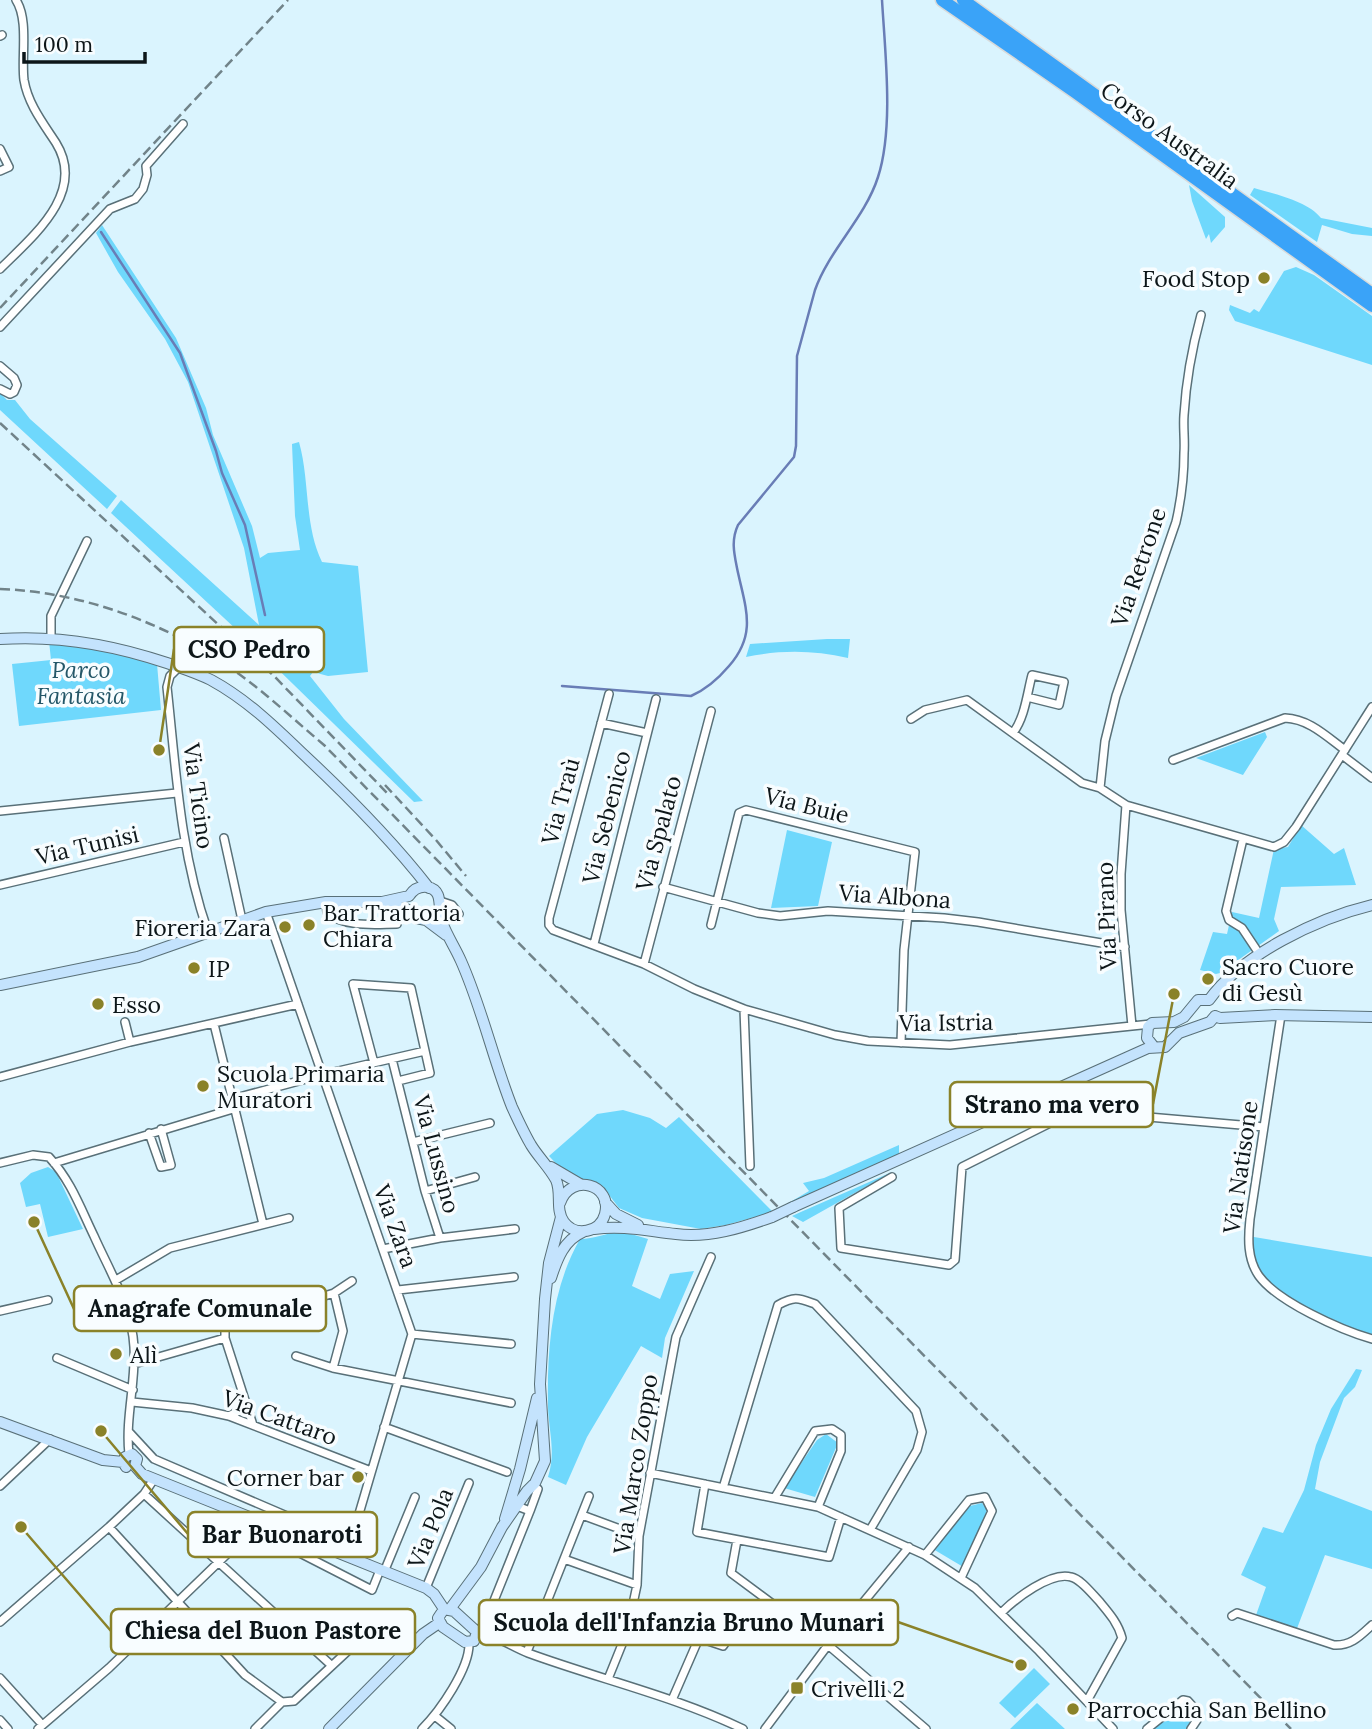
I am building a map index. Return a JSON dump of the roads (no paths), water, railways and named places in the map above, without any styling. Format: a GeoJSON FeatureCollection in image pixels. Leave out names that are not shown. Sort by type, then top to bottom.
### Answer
{"type":"FeatureCollection","features":[{"type":"Feature","properties":{"kind":"highway","name":"Corso Australia"},"geometry":{"type":"LineString","coordinates":[[942,0],[1075,92],[1372,306]]}},
{"type":"Feature","properties":{"kind":"highway","name":"Corso Australia"},"geometry":{"type":"LineString","coordinates":[[963,0],[1372,294]]}},
{"type":"Feature","properties":{"kind":"highway"},"geometry":{"type":"LineString","coordinates":[[970,0],[992,20]]}},
{"type":"Feature","properties":{"kind":"main road"},"geometry":{"type":"LineString","coordinates":[[0,639],[51,638],[113,647],[210,679],[244,701],[323,772],[390,841],[429,888],[437,893],[449,937],[473,987],[511,1104],[532,1147],[557,1182],[561,1217],[549,1264],[545,1299],[540,1384],[545,1461],[536,1483],[502,1527],[481,1567],[439,1615],[439,1623]]}},
{"type":"Feature","properties":{"kind":"main road"},"geometry":{"type":"LineString","coordinates":[[408,863],[414,881],[409,910]]}},
{"type":"Feature","properties":{"kind":"main road"},"geometry":{"type":"LineString","coordinates":[[0,985],[138,957],[266,912],[326,902],[382,902],[411,894],[418,888],[429,888]]}},
{"type":"Feature","properties":{"kind":"main road"},"geometry":{"type":"LineString","coordinates":[[382,902],[409,910],[416,918],[426,920],[449,937]]}},
{"type":"Feature","properties":{"kind":"main road"},"geometry":{"type":"LineString","coordinates":[[1154,1046],[1147,1038],[1148,1027],[1152,1023],[1166,1023],[1184,1017],[1198,1000],[1209,1000],[1222,985],[1260,955],[1306,928],[1346,911],[1372,905]]}},
{"type":"Feature","properties":{"kind":"main road"},"geometry":{"type":"LineString","coordinates":[[426,920],[439,906]]}},
{"type":"Feature","properties":{"kind":"main road"},"geometry":{"type":"LineString","coordinates":[[545,1299],[565,1246],[575,1236],[590,1230],[615,1226],[707,1235],[741,1228],[772,1217],[1154,1046],[1164,1046],[1179,1033],[1210,1022],[1216,1009],[1209,1000]]}},
{"type":"Feature","properties":{"kind":"main road"},"geometry":{"type":"LineString","coordinates":[[1191,1009],[1194,1018],[1202,1023]]}},
{"type":"Feature","properties":{"kind":"main road"},"geometry":{"type":"LineString","coordinates":[[1215,1016],[1372,1017]]}},
{"type":"Feature","properties":{"kind":"main road"},"geometry":{"type":"LineString","coordinates":[[1166,1023],[1172,1038]]}},
{"type":"Feature","properties":{"kind":"main road"},"geometry":{"type":"LineString","coordinates":[[545,1163],[565,1178],[593,1187],[616,1214],[648,1229]]}},
{"type":"Feature","properties":{"kind":"main road"},"geometry":{"type":"LineString","coordinates":[[559,1203],[567,1190],[580,1184]]}},
{"type":"Feature","properties":{"kind":"main road"},"geometry":{"type":"LineString","coordinates":[[561,1217],[571,1228],[590,1230],[604,1217],[606,1202]]}},
{"type":"Feature","properties":{"kind":"main road"},"geometry":{"type":"LineString","coordinates":[[502,1527],[520,1469],[540,1384]]}},
{"type":"Feature","properties":{"kind":"main road"},"geometry":{"type":"LineString","coordinates":[[0,1422],[103,1460],[126,1458],[128,1468],[135,1466],[142,1474],[426,1588],[477,1633],[474,1641],[468,1643],[439,1623]]}},
{"type":"Feature","properties":{"kind":"main road"},"geometry":{"type":"LineString","coordinates":[[329,1729],[423,1634],[439,1623]]}},
{"type":"Feature","properties":{"kind":"street"},"geometry":{"type":"LineString","coordinates":[[0,270],[58,206],[66,177],[64,161],[58,147],[28,95],[24,80],[22,18],[16,0]]}},
{"type":"Feature","properties":{"kind":"street"},"geometry":{"type":"LineString","coordinates":[[0,327],[110,209],[135,199],[143,190],[146,166],[183,124]]}},
{"type":"Feature","properties":{"kind":"street"},"geometry":{"type":"LineString","coordinates":[[0,149],[9,167],[0,171]]}},
{"type":"Feature","properties":{"kind":"street","name":"Via Retrone"},"geometry":{"type":"LineString","coordinates":[[1100,788],[1105,741],[1116,696],[1176,522],[1181,500],[1187,383],[1192,348],[1201,315]]}},
{"type":"Feature","properties":{"kind":"street"},"geometry":{"type":"LineString","coordinates":[[0,366],[14,378],[17,385],[10,394],[0,389]]}},
{"type":"Feature","properties":{"kind":"street"},"geometry":{"type":"LineString","coordinates":[[51,638],[51,616],[87,541]]}},
{"type":"Feature","properties":{"kind":"street","name":"Via Ticino"},"geometry":{"type":"LineString","coordinates":[[179,667],[170,676],[167,687],[177,793],[184,842],[208,932]]}},
{"type":"Feature","properties":{"kind":"street"},"geometry":{"type":"LineString","coordinates":[[1013,733],[1020,725],[1032,675],[1064,682],[1059,705],[1027,697]]}},
{"type":"Feature","properties":{"kind":"street","name":"Via Traù"},"geometry":{"type":"LineString","coordinates":[[549,918],[609,694]]}},
{"type":"Feature","properties":{"kind":"street","name":"Via Sebenico"},"geometry":{"type":"LineString","coordinates":[[594,944],[656,699]]}},
{"type":"Feature","properties":{"kind":"street"},"geometry":{"type":"LineString","coordinates":[[911,719],[925,710],[967,700],[1082,783],[1100,788],[1126,805],[1275,846],[1284,842],[1372,707]]}},
{"type":"Feature","properties":{"kind":"street","name":"Via Spalato"},"geometry":{"type":"LineString","coordinates":[[644,964],[711,711]]}},
{"type":"Feature","properties":{"kind":"street"},"geometry":{"type":"LineString","coordinates":[[1173,760],[1285,718],[1313,726],[1372,778]]}},
{"type":"Feature","properties":{"kind":"street"},"geometry":{"type":"LineString","coordinates":[[601,723],[647,733]]}},
{"type":"Feature","properties":{"kind":"street"},"geometry":{"type":"LineString","coordinates":[[0,811],[177,793]]}},
{"type":"Feature","properties":{"kind":"street","name":"Via Pirano"},"geometry":{"type":"LineString","coordinates":[[1126,805],[1121,874],[1132,1026]]}},
{"type":"Feature","properties":{"kind":"street","name":"Via Buie"},"geometry":{"type":"LineString","coordinates":[[711,925],[739,813],[746,810],[915,852],[908,916]]}},
{"type":"Feature","properties":{"kind":"street"},"geometry":{"type":"LineString","coordinates":[[223,838],[242,920]]}},
{"type":"Feature","properties":{"kind":"street"},"geometry":{"type":"LineString","coordinates":[[1243,839],[1226,911],[1229,920],[1242,928],[1260,955]]}},
{"type":"Feature","properties":{"kind":"street","name":"Via Tunisi"},"geometry":{"type":"LineString","coordinates":[[0,884],[184,842]]}},
{"type":"Feature","properties":{"kind":"street","name":"Via Albona"},"geometry":{"type":"LineString","coordinates":[[663,887],[758,913],[780,916],[828,911],[978,922],[1125,947]]}},
{"type":"Feature","properties":{"kind":"street"},"geometry":{"type":"LineString","coordinates":[[326,902],[327,912],[334,918],[363,924],[397,924]]}},
{"type":"Feature","properties":{"kind":"street"},"geometry":{"type":"LineString","coordinates":[[439,906],[452,905],[459,914]]}},
{"type":"Feature","properties":{"kind":"street","name":"Via Zara"},"geometry":{"type":"LineString","coordinates":[[266,912],[412,1334]]}},
{"type":"Feature","properties":{"kind":"street"},"geometry":{"type":"LineString","coordinates":[[901,1043],[904,950],[908,916]]}},
{"type":"Feature","properties":{"kind":"street","name":"Via Istria"},"geometry":{"type":"LineString","coordinates":[[549,918],[549,925],[554,930],[644,964],[694,989],[744,1009],[835,1035],[936,1046],[1152,1023]]}},
{"type":"Feature","properties":{"kind":"street"},"geometry":{"type":"LineString","coordinates":[[232,1099],[425,1051],[411,988],[353,984],[374,1063]]}},
{"type":"Feature","properties":{"kind":"street"},"geometry":{"type":"LineString","coordinates":[[0,1077],[130,1042],[298,1004]]}},
{"type":"Feature","properties":{"kind":"street"},"geometry":{"type":"LineString","coordinates":[[744,1009],[750,1166]]}},
{"type":"Feature","properties":{"kind":"street","name":"Via Natisone"},"geometry":{"type":"LineString","coordinates":[[1280,1015],[1248,1249],[1259,1276],[1283,1297],[1335,1325],[1372,1339]]}},
{"type":"Feature","properties":{"kind":"street"},"geometry":{"type":"LineString","coordinates":[[125,1021],[130,1042]]}},
{"type":"Feature","properties":{"kind":"street"},"geometry":{"type":"LineString","coordinates":[[214,1024],[263,1224]]}},
{"type":"Feature","properties":{"kind":"street","name":"Via Lussino"},"geometry":{"type":"LineString","coordinates":[[398,1080],[430,1073],[425,1051]]}},
{"type":"Feature","properties":{"kind":"street","name":"Via Lussino"},"geometry":{"type":"LineString","coordinates":[[392,1059],[425,1191],[440,1238]]}},
{"type":"Feature","properties":{"kind":"street"},"geometry":{"type":"LineString","coordinates":[[54,1163],[233,1109]]}},
{"type":"Feature","properties":{"kind":"street"},"geometry":{"type":"LineString","coordinates":[[892,1177],[839,1208],[841,1248],[949,1265],[955,1260],[962,1167],[1070,1113],[1079,1111],[1264,1127]]}},
{"type":"Feature","properties":{"kind":"street"},"geometry":{"type":"LineString","coordinates":[[413,1142],[490,1123]]}},
{"type":"Feature","properties":{"kind":"street"},"geometry":{"type":"LineString","coordinates":[[149,1133],[162,1167],[171,1165],[161,1129]]}},
{"type":"Feature","properties":{"kind":"street"},"geometry":{"type":"LineString","coordinates":[[0,1163],[33,1155],[49,1157],[73,1188],[94,1238],[116,1280],[131,1325],[134,1364],[126,1458]]}},
{"type":"Feature","properties":{"kind":"street"},"geometry":{"type":"LineString","coordinates":[[425,1191],[475,1177]]}},
{"type":"Feature","properties":{"kind":"street"},"geometry":{"type":"LineString","coordinates":[[116,1280],[170,1248],[289,1218]]}},
{"type":"Feature","properties":{"kind":"street"},"geometry":{"type":"LineString","coordinates":[[383,1249],[440,1238],[515,1229]]}},
{"type":"Feature","properties":{"kind":"street","name":"Via Marco Zoppo"},"geometry":{"type":"LineString","coordinates":[[608,1679],[627,1632],[636,1586],[639,1536],[676,1337],[711,1257]]}},
{"type":"Feature","properties":{"kind":"street"},"geometry":{"type":"LineString","coordinates":[[398,1290],[513,1277]]}},
{"type":"Feature","properties":{"kind":"street"},"geometry":{"type":"LineString","coordinates":[[253,1425],[225,1338],[225,1329],[334,1293],[352,1281]]}},
{"type":"Feature","properties":{"kind":"street"},"geometry":{"type":"LineString","coordinates":[[333,1367],[343,1331],[334,1293]]}},
{"type":"Feature","properties":{"kind":"street"},"geometry":{"type":"LineString","coordinates":[[723,1488],[778,1305],[792,1298],[801,1299],[815,1304],[916,1411],[922,1432],[917,1450],[870,1530]]}},
{"type":"Feature","properties":{"kind":"street"},"geometry":{"type":"LineString","coordinates":[[0,1311],[48,1300]]}},
{"type":"Feature","properties":{"kind":"street"},"geometry":{"type":"LineString","coordinates":[[343,1555],[356,1524],[412,1334],[511,1343]]}},
{"type":"Feature","properties":{"kind":"street"},"geometry":{"type":"LineString","coordinates":[[134,1364],[225,1338]]}},
{"type":"Feature","properties":{"kind":"street"},"geometry":{"type":"LineString","coordinates":[[296,1356],[333,1367],[510,1403]]}},
{"type":"Feature","properties":{"kind":"street"},"geometry":{"type":"LineString","coordinates":[[57,1358],[133,1390]]}},
{"type":"Feature","properties":{"kind":"street"},"geometry":{"type":"LineString","coordinates":[[229,1416],[241,1410],[245,1401]]}},
{"type":"Feature","properties":{"kind":"street","name":"Via Cattaro"},"geometry":{"type":"LineString","coordinates":[[132,1402],[192,1408],[229,1416],[371,1471]]}},
{"type":"Feature","properties":{"kind":"street"},"geometry":{"type":"LineString","coordinates":[[384,1427],[507,1472]]}},
{"type":"Feature","properties":{"kind":"street"},"geometry":{"type":"LineString","coordinates":[[775,1497],[815,1432],[832,1429],[841,1435],[841,1451],[818,1507]]}},
{"type":"Feature","properties":{"kind":"street"},"geometry":{"type":"LineString","coordinates":[[130,1433],[154,1459],[287,1516],[282,1530]]}},
{"type":"Feature","properties":{"kind":"street"},"geometry":{"type":"LineString","coordinates":[[0,1486],[50,1439]]}},
{"type":"Feature","properties":{"kind":"street"},"geometry":{"type":"LineString","coordinates":[[650,1473],[818,1507],[925,1555],[961,1578],[1001,1613],[1113,1729]]}},
{"type":"Feature","properties":{"kind":"street"},"geometry":{"type":"LineString","coordinates":[[0,1622],[109,1527],[144,1494],[154,1479]]}},
{"type":"Feature","properties":{"kind":"street","name":"Via Pola"},"geometry":{"type":"LineString","coordinates":[[426,1588],[469,1483]]}},
{"type":"Feature","properties":{"kind":"street"},"geometry":{"type":"LineString","coordinates":[[705,1484],[697,1532],[829,1558],[841,1517]]}},
{"type":"Feature","properties":{"kind":"street"},"geometry":{"type":"LineString","coordinates":[[538,1489],[485,1623],[477,1633],[672,1700],[724,1725],[743,1729]]}},
{"type":"Feature","properties":{"kind":"street"},"geometry":{"type":"LineString","coordinates":[[144,1494],[217,1564],[331,1665]]}},
{"type":"Feature","properties":{"kind":"street"},"geometry":{"type":"LineString","coordinates":[[527,1652],[589,1496]]}},
{"type":"Feature","properties":{"kind":"street"},"geometry":{"type":"LineString","coordinates":[[295,1536],[290,1548],[372,1590],[415,1497]]}},
{"type":"Feature","properties":{"kind":"street"},"geometry":{"type":"LineString","coordinates":[[925,1555],[969,1500],[985,1497],[992,1511],[961,1578]]}},
{"type":"Feature","properties":{"kind":"street"},"geometry":{"type":"LineString","coordinates":[[517,1506],[530,1511]]}},
{"type":"Feature","properties":{"kind":"street"},"geometry":{"type":"LineString","coordinates":[[582,1515],[639,1536]]}},
{"type":"Feature","properties":{"kind":"street"},"geometry":{"type":"LineString","coordinates":[[0,1678],[38,1725],[108,1668],[255,1527],[257,1520]]}},
{"type":"Feature","properties":{"kind":"street"},"geometry":{"type":"LineString","coordinates":[[109,1527],[245,1675],[282,1702]]}},
{"type":"Feature","properties":{"kind":"street"},"geometry":{"type":"LineString","coordinates":[[737,1541],[732,1573],[828,1645],[926,1729]]}},
{"type":"Feature","properties":{"kind":"street"},"geometry":{"type":"LineString","coordinates":[[765,1729],[828,1645],[908,1547]]}},
{"type":"Feature","properties":{"kind":"street"},"geometry":{"type":"LineString","coordinates":[[564,1559],[636,1586]]}},
{"type":"Feature","properties":{"kind":"street"},"geometry":{"type":"LineString","coordinates":[[1001,1613],[1013,1601],[1055,1576],[1073,1577],[1092,1593],[1119,1626],[1122,1637],[1087,1701]]}},
{"type":"Feature","properties":{"kind":"street"},"geometry":{"type":"LineString","coordinates":[[546,1603],[627,1632]]}},
{"type":"Feature","properties":{"kind":"street"},"geometry":{"type":"LineString","coordinates":[[1232,1616],[1237,1613],[1334,1645],[1345,1646],[1372,1625]]}},
{"type":"Feature","properties":{"kind":"street"},"geometry":{"type":"LineString","coordinates":[[672,1700],[699,1638],[713,1614],[735,1629],[723,1646],[699,1638]]}},
{"type":"Feature","properties":{"kind":"street"},"geometry":{"type":"LineString","coordinates":[[255,1729],[282,1702],[294,1701],[366,1634]]}},
{"type":"Feature","properties":{"kind":"street"},"geometry":{"type":"LineString","coordinates":[[422,1729],[435,1716],[466,1663],[468,1643]]}},
{"type":"Feature","properties":{"kind":"street"},"geometry":{"type":"LineString","coordinates":[[1147,1729],[1183,1700],[1188,1701],[1198,1712],[1197,1720],[1191,1729]]}},
{"type":"Feature","properties":{"kind":"street"},"geometry":{"type":"LineString","coordinates":[[435,1716],[451,1729]]}},
{"type":"Feature","properties":{"kind":"street"},"geometry":{"type":"LineString","coordinates":[[0,1720],[8,1729]]}},
{"type":"Feature","properties":{"kind":"waterway"},"geometry":{"type":"LineString","coordinates":[[562,686],[691,696],[721,675],[744,642],[747,619],[734,552],[736,531],[738,525],[794,457],[797,356],[815,290],[829,261],[865,206],[878,177],[883,157],[887,90],[882,0]]}},
{"type":"Feature","properties":{"kind":"waterway"},"geometry":{"type":"LineString","coordinates":[[101,232],[180,353],[222,473],[245,525],[265,615]]}},
{"type":"Feature","properties":{"kind":"railway"},"geometry":{"type":"LineString","coordinates":[[0,308],[288,0]]}},
{"type":"Feature","properties":{"kind":"railway"},"geometry":{"type":"LineString","coordinates":[[0,423],[274,676],[390,796]]}},
{"type":"Feature","properties":{"kind":"railway"},"geometry":{"type":"LineString","coordinates":[[0,589],[61,596],[91,603],[149,623],[203,651],[242,676],[324,745],[1291,1729]]}},
{"type":"Feature","properties":{"kind":"railway"},"geometry":{"type":"LineString","coordinates":[[385,785],[466,876]]}},
{"type":"Feature","properties":{"kind":"place","name":"Food Stop"},"geometry":{"type":"Point","coordinates":[1264,278]}},
{"type":"Feature","properties":{"kind":"place","name":"CSO Pedro"},"geometry":{"type":"Point","coordinates":[159,750]}},
{"type":"Feature","properties":{"kind":"place","name":"Bar Trattoria Chiara"},"geometry":{"type":"Point","coordinates":[309,925]}},
{"type":"Feature","properties":{"kind":"place","name":"Fioreria Zara"},"geometry":{"type":"Point","coordinates":[285,927]}},
{"type":"Feature","properties":{"kind":"place","name":"IP"},"geometry":{"type":"Point","coordinates":[194,968]}},
{"type":"Feature","properties":{"kind":"place","name":"Sacro Cuore di Gesù"},"geometry":{"type":"Point","coordinates":[1208,979]}},
{"type":"Feature","properties":{"kind":"place","name":"Strano ma vero"},"geometry":{"type":"Point","coordinates":[1174,994]}},
{"type":"Feature","properties":{"kind":"place","name":"Esso"},"geometry":{"type":"Point","coordinates":[98,1004]}},
{"type":"Feature","properties":{"kind":"place","name":"Scuola Primaria Muratori"},"geometry":{"type":"Point","coordinates":[203,1086]}},
{"type":"Feature","properties":{"kind":"place","name":"Anagrafe Comunale"},"geometry":{"type":"Point","coordinates":[34,1222]}},
{"type":"Feature","properties":{"kind":"place","name":"Alì"},"geometry":{"type":"Point","coordinates":[116,1354]}},
{"type":"Feature","properties":{"kind":"place","name":"Bar Buonaroti"},"geometry":{"type":"Point","coordinates":[101,1431]}},
{"type":"Feature","properties":{"kind":"place","name":"Corner bar"},"geometry":{"type":"Point","coordinates":[358,1477]}},
{"type":"Feature","properties":{"kind":"place","name":"Chiesa del Buon Pastore"},"geometry":{"type":"Point","coordinates":[21,1527]}},
{"type":"Feature","properties":{"kind":"place","name":"Scuola dell'Infanzia Bruno Munari"},"geometry":{"type":"Point","coordinates":[1021,1665]}},
{"type":"Feature","properties":{"kind":"place","name":"Crivelli 2"},"geometry":{"type":"Point","coordinates":[797,1688]}},
{"type":"Feature","properties":{"kind":"place","name":"Parrocchia San Bellino"},"geometry":{"type":"Point","coordinates":[1073,1709]}},
{"type":"Feature","properties":{"kind":"park label","name":"Parco Fantasia"},"geometry":{"type":"Point","coordinates":[81,682]}}]}
